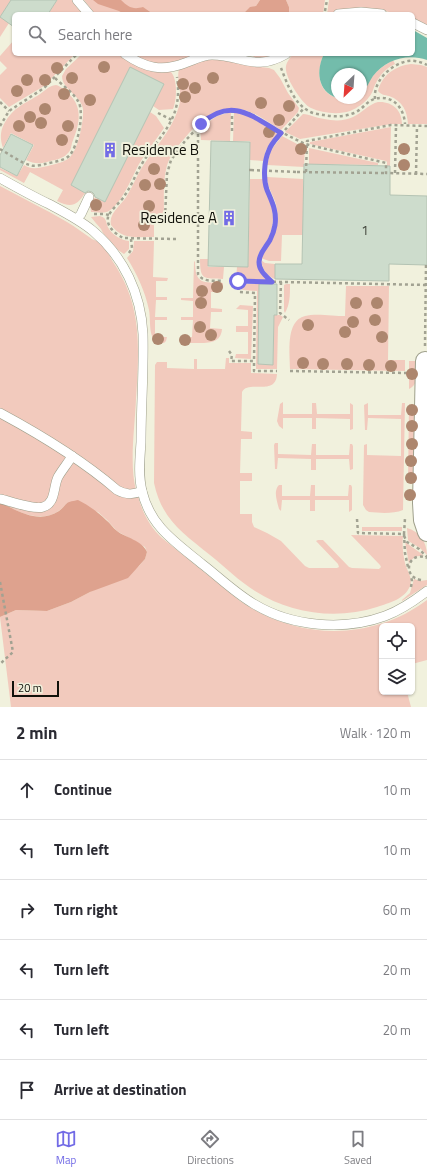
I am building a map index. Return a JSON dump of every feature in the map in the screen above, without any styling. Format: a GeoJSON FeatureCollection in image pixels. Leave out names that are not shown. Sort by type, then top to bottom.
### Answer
{"type":"FeatureCollection","features":[{"type":"Feature","properties":{"kind":"street"},"geometry":{"type":"LineString","coordinates":[[425,361],[422,503],[423,520],[427,532]]}},
{"type":"Feature","properties":{"kind":"lane"},"geometry":{"type":"LineString","coordinates":[[77,0],[87,12]]}},
{"type":"Feature","properties":{"kind":"lane"},"geometry":{"type":"LineString","coordinates":[[415,24],[427,30]]}},
{"type":"Feature","properties":{"kind":"lane"},"geometry":{"type":"LineString","coordinates":[[128,56],[151,67],[163,68],[176,66],[204,56]]}},
{"type":"Feature","properties":{"kind":"lane"},"geometry":{"type":"LineString","coordinates":[[223,56],[264,63],[282,56]]}},
{"type":"Feature","properties":{"kind":"lane"},"geometry":{"type":"LineString","coordinates":[[0,178],[77,220],[93,231],[116,256],[129,277],[139,304],[143,323],[144,350],[140,467],[142,491],[156,523],[171,538],[244,598],[267,611],[302,622],[323,625],[364,622],[398,610],[410,604],[427,592]]}},
{"type":"Feature","properties":{"kind":"lane"},"geometry":{"type":"LineString","coordinates":[[77,220],[89,197]]}},
{"type":"Feature","properties":{"kind":"lane"},"geometry":{"type":"LineString","coordinates":[[0,412],[72,456],[124,494],[142,491]]}},
{"type":"Feature","properties":{"kind":"lane"},"geometry":{"type":"LineString","coordinates":[[0,499],[36,507],[42,507],[48,504],[52,500],[59,476],[72,456]]}},
{"type":"Feature","properties":{"kind":"path"},"geometry":{"type":"LineString","coordinates":[[325,12],[327,0]]}},
{"type":"Feature","properties":{"kind":"path"},"geometry":{"type":"LineString","coordinates":[[0,126],[9,111],[35,95],[55,78],[75,56]]}},
{"type":"Feature","properties":{"kind":"path"},"geometry":{"type":"LineString","coordinates":[[276,59],[293,94],[304,108],[312,113],[340,117],[356,113],[375,99],[385,99],[395,103],[403,111],[405,124]]}},
{"type":"Feature","properties":{"kind":"path"},"geometry":{"type":"LineString","coordinates":[[375,99],[375,92],[378,84],[384,74],[390,69],[407,62],[415,61],[427,65]]}},
{"type":"Feature","properties":{"kind":"path"},"geometry":{"type":"LineString","coordinates":[[176,66],[178,99],[172,120],[139,169],[126,194],[110,213],[108,220],[111,229],[116,234],[124,238],[176,239]]}},
{"type":"Feature","properties":{"kind":"path"},"geometry":{"type":"LineString","coordinates":[[0,149],[31,166],[57,161],[70,154],[78,135],[81,110],[77,100],[55,78]]}},
{"type":"Feature","properties":{"kind":"path"},"geometry":{"type":"LineString","coordinates":[[0,102],[9,111]]}},
{"type":"Feature","properties":{"kind":"path"},"geometry":{"type":"LineString","coordinates":[[272,282],[263,273],[259,261],[261,253],[272,236],[275,223],[274,205],[265,181],[266,156],[281,133],[304,108]]}},
{"type":"Feature","properties":{"kind":"path"},"geometry":{"type":"LineString","coordinates":[[232,110],[232,133]]}},
{"type":"Feature","properties":{"kind":"path"},"geometry":{"type":"LineString","coordinates":[[176,218],[165,218],[167,170],[171,160],[188,136],[210,117],[232,110],[252,115],[300,143],[386,163],[386,173]]}},
{"type":"Feature","properties":{"kind":"path"},"geometry":{"type":"LineString","coordinates":[[158,113],[172,120]]}},
{"type":"Feature","properties":{"kind":"path"},"geometry":{"type":"LineString","coordinates":[[306,172],[307,141],[391,126],[427,126]]}},
{"type":"Feature","properties":{"kind":"path"},"geometry":{"type":"LineString","coordinates":[[395,173],[396,126]]}},
{"type":"Feature","properties":{"kind":"path"},"geometry":{"type":"LineString","coordinates":[[416,174],[417,126]]}},
{"type":"Feature","properties":{"kind":"path"},"geometry":{"type":"LineString","coordinates":[[198,127],[198,274],[200,278],[205,280],[223,281]]}},
{"type":"Feature","properties":{"kind":"path"},"geometry":{"type":"LineString","coordinates":[[250,170],[427,174]]}},
{"type":"Feature","properties":{"kind":"path"},"geometry":{"type":"LineString","coordinates":[[425,361],[426,265]]}},
{"type":"Feature","properties":{"kind":"path"},"geometry":{"type":"LineString","coordinates":[[277,371],[254,371],[255,293],[239,292],[238,281],[426,285]]}},
{"type":"Feature","properties":{"kind":"path"},"geometry":{"type":"LineString","coordinates":[[281,282],[280,312],[289,320]]}},
{"type":"Feature","properties":{"kind":"path"},"geometry":{"type":"LineString","coordinates":[[228,351],[232,355],[232,360],[254,361]]}},
{"type":"Feature","properties":{"kind":"path"},"geometry":{"type":"LineString","coordinates":[[290,371],[407,373]]}},
{"type":"Feature","properties":{"kind":"path"},"geometry":{"type":"LineString","coordinates":[[405,514],[404,553],[410,574],[414,578],[424,580]]}},
{"type":"Feature","properties":{"kind":"path"},"geometry":{"type":"LineString","coordinates":[[358,519],[358,533],[404,534]]}},
{"type":"Feature","properties":{"kind":"path"},"geometry":{"type":"LineString","coordinates":[[404,534],[409,543],[419,549],[427,558]]}},
{"type":"Feature","properties":{"kind":"path"},"geometry":{"type":"LineString","coordinates":[[409,569],[410,564],[414,559],[421,556],[427,558]]}},
{"type":"Feature","properties":{"kind":"path"},"geometry":{"type":"LineString","coordinates":[[0,582],[13,652],[0,664]]}},
{"type":"Feature","properties":{"kind":"shaded area"},"geometry":{"type":"Polygon","coordinates":[[[0,0],[11,0],[0,17],[0,0]]]}},
{"type":"Feature","properties":{"kind":"shaded area"},"geometry":{"type":"Polygon","coordinates":[[[57,0],[72,0],[82,12],[49,12],[57,0]]]}},
{"type":"Feature","properties":{"kind":"shaded area"},"geometry":{"type":"Polygon","coordinates":[[[84,0],[260,0],[256,6],[245,12],[93,12],[84,0]]]}},
{"type":"Feature","properties":{"kind":"shaded area"},"geometry":{"type":"Polygon","coordinates":[[[93,0],[121,0],[131,7],[143,7],[150,12],[121,12],[98,4],[93,0]]]}},
{"type":"Feature","properties":{"kind":"shaded area"},"geometry":{"type":"Polygon","coordinates":[[[260,0],[286,0],[289,7],[289,12],[245,12],[250,7],[256,6],[260,0]]]}},
{"type":"Feature","properties":{"kind":"shaded area"},"geometry":{"type":"Polygon","coordinates":[[[286,0],[325,0],[323,12],[289,12],[289,7],[286,0]]]}},
{"type":"Feature","properties":{"kind":"shaded area"},"geometry":{"type":"Polygon","coordinates":[[[329,0],[427,0],[427,26],[415,20],[415,12],[340,10],[327,12],[329,0]]]}},
{"type":"Feature","properties":{"kind":"shaded area"},"geometry":{"type":"Polygon","coordinates":[[[0,17],[9,23],[0,37],[0,17]]]}},
{"type":"Feature","properties":{"kind":"shaded area"},"geometry":{"type":"Polygon","coordinates":[[[12,42],[12,56],[73,56],[44,86],[9,107],[0,98],[0,75],[7,68],[0,61],[0,56],[12,42]]]}},
{"type":"Feature","properties":{"kind":"shaded area"},"geometry":{"type":"Polygon","coordinates":[[[80,56],[122,56],[170,71],[173,74],[176,84],[176,95],[173,109],[159,110],[153,106],[164,84],[130,67],[71,185],[85,193],[79,201],[70,205],[57,201],[63,190],[30,172],[24,183],[0,170],[0,168],[17,176],[24,165],[32,168],[44,167],[63,162],[72,155],[80,136],[83,109],[82,104],[68,89],[63,81],[62,76],[66,69],[80,56]]]}},
{"type":"Feature","properties":{"kind":"shaded area"},"geometry":{"type":"Polygon","coordinates":[[[134,56],[193,56],[167,64],[155,64],[134,56]]]}},
{"type":"Feature","properties":{"kind":"shaded area"},"geometry":{"type":"Polygon","coordinates":[[[253,56],[275,56],[270,58],[254,59],[253,56]]]}},
{"type":"Feature","properties":{"kind":"shaded area"},"geometry":{"type":"Polygon","coordinates":[[[292,56],[323,56],[319,74],[320,81],[322,87],[331,95],[331,104],[362,104],[353,110],[340,113],[320,111],[307,106],[289,80],[286,66],[292,56]]]}},
{"type":"Feature","properties":{"kind":"shaded area"},"geometry":{"type":"Polygon","coordinates":[[[213,59],[274,70],[299,108],[298,112],[281,130],[249,111],[235,108],[218,111],[210,115],[190,132],[170,157],[164,181],[164,219],[154,219],[154,237],[130,237],[120,233],[111,225],[112,216],[126,198],[141,169],[176,115],[180,101],[178,78],[179,69],[200,61],[213,59]]]}},
{"type":"Feature","properties":{"kind":"shaded area"},"geometry":{"type":"Polygon","coordinates":[[[393,60],[395,64],[381,75],[367,99],[367,86],[372,77],[382,67],[393,60]]]}},
{"type":"Feature","properties":{"kind":"shaded area"},"geometry":{"type":"Polygon","coordinates":[[[411,64],[427,67],[427,124],[408,124],[407,115],[401,104],[394,98],[378,91],[383,80],[390,72],[405,65],[411,64]]]}},
{"type":"Feature","properties":{"kind":"shaded area"},"geometry":{"type":"Polygon","coordinates":[[[56,85],[60,86],[69,94],[77,105],[79,117],[77,130],[71,149],[68,153],[65,156],[47,162],[39,163],[26,160],[34,145],[11,133],[3,148],[1,133],[4,124],[14,110],[48,88],[56,85]]]}},
{"type":"Feature","properties":{"kind":"shaded area"},"geometry":{"type":"Polygon","coordinates":[[[378,102],[388,103],[395,107],[402,119],[402,124],[391,124],[300,139],[285,132],[303,114],[328,120],[343,120],[353,117],[378,102]]]}},
{"type":"Feature","properties":{"kind":"shaded area"},"geometry":{"type":"Polygon","coordinates":[[[150,112],[156,116],[164,128],[139,164],[126,189],[114,207],[107,212],[91,212],[90,204],[93,197],[105,202],[150,112]]]}},
{"type":"Feature","properties":{"kind":"shaded area"},"geometry":{"type":"Polygon","coordinates":[[[231,112],[230,141],[201,140],[200,128],[217,116],[231,112]]]}},
{"type":"Feature","properties":{"kind":"shaded area"},"geometry":{"type":"Polygon","coordinates":[[[234,112],[252,118],[278,134],[266,150],[263,161],[250,160],[250,141],[233,141],[234,112]]]}},
{"type":"Feature","properties":{"kind":"shaded area"},"geometry":{"type":"Polygon","coordinates":[[[391,127],[390,166],[387,166],[386,161],[310,144],[310,142],[391,127]]]}},
{"type":"Feature","properties":{"kind":"shaded area"},"geometry":{"type":"Polygon","coordinates":[[[282,136],[305,147],[304,167],[267,165],[271,150],[282,136]]]}},
{"type":"Feature","properties":{"kind":"shaded area"},"geometry":{"type":"Polygon","coordinates":[[[309,148],[378,163],[378,165],[309,164],[309,148]]]}},
{"type":"Feature","properties":{"kind":"shaded area"},"geometry":{"type":"Polygon","coordinates":[[[267,177],[303,179],[303,235],[282,235],[281,261],[269,261],[261,258],[272,239],[276,229],[277,219],[276,204],[267,181],[267,177]]]}},
{"type":"Feature","properties":{"kind":"shaded area"},"geometry":{"type":"Polygon","coordinates":[[[250,179],[263,179],[273,213],[273,223],[270,234],[259,253],[257,261],[261,273],[267,280],[236,279],[237,267],[248,267],[250,179]]]}},
{"type":"Feature","properties":{"kind":"shaded area"},"geometry":{"type":"Polygon","coordinates":[[[0,186],[59,217],[100,243],[123,278],[130,295],[137,328],[138,363],[133,445],[133,469],[136,490],[119,487],[31,426],[0,408],[0,186]]]}},
{"type":"Feature","properties":{"kind":"shaded area"},"geometry":{"type":"Polygon","coordinates":[[[100,216],[105,219],[109,229],[115,236],[129,241],[129,249],[124,254],[118,250],[91,217],[100,216]]]}},
{"type":"Feature","properties":{"kind":"shaded area"},"geometry":{"type":"Polygon","coordinates":[[[134,241],[154,241],[153,277],[168,278],[167,281],[156,281],[156,297],[167,297],[167,300],[156,300],[155,317],[167,317],[167,320],[155,320],[155,337],[167,337],[164,343],[157,343],[152,336],[149,310],[143,289],[127,258],[133,251],[134,241]]]}},
{"type":"Feature","properties":{"kind":"shaded area"},"geometry":{"type":"Polygon","coordinates":[[[200,259],[208,259],[208,267],[224,267],[223,279],[211,279],[204,277],[201,271],[200,259]]]}},
{"type":"Feature","properties":{"kind":"shaded area"},"geometry":{"type":"Polygon","coordinates":[[[261,260],[265,263],[275,264],[275,279],[265,272],[261,260]]]}},
{"type":"Feature","properties":{"kind":"shaded area"},"geometry":{"type":"Polygon","coordinates":[[[195,261],[195,269],[202,281],[210,283],[223,283],[222,290],[211,292],[211,308],[222,309],[222,312],[211,312],[210,328],[222,329],[217,340],[210,342],[188,343],[180,338],[192,337],[193,320],[181,320],[181,317],[193,317],[193,301],[181,300],[181,298],[193,298],[195,261]]]}},
{"type":"Feature","properties":{"kind":"shaded area"},"geometry":{"type":"Polygon","coordinates":[[[241,284],[259,284],[258,364],[273,364],[274,315],[280,315],[283,317],[278,327],[277,369],[256,369],[257,291],[243,290],[241,289],[241,284]]]}},
{"type":"Feature","properties":{"kind":"shaded area"},"geometry":{"type":"Polygon","coordinates":[[[290,284],[290,292],[289,303],[285,313],[284,285],[290,284]]]}},
{"type":"Feature","properties":{"kind":"shaded area"},"geometry":{"type":"Polygon","coordinates":[[[346,286],[389,286],[388,360],[405,360],[405,371],[290,369],[289,347],[291,331],[294,324],[299,319],[309,315],[345,316],[346,286]]]}},
{"type":"Feature","properties":{"kind":"shaded area"},"geometry":{"type":"Polygon","coordinates":[[[240,305],[253,306],[251,359],[235,358],[236,354],[248,354],[248,332],[236,332],[236,326],[248,326],[248,310],[236,309],[240,305]]]}},
{"type":"Feature","properties":{"kind":"shaded area"},"geometry":{"type":"Polygon","coordinates":[[[226,358],[229,358],[229,363],[251,363],[251,373],[277,374],[272,385],[245,388],[242,392],[241,431],[252,432],[252,439],[241,439],[240,473],[252,473],[252,481],[240,481],[240,514],[252,514],[252,522],[254,527],[281,541],[305,566],[309,568],[339,567],[338,564],[316,541],[318,540],[323,540],[349,567],[379,569],[381,567],[380,565],[351,535],[403,536],[404,556],[411,583],[408,590],[401,597],[377,607],[346,613],[330,614],[314,612],[299,610],[284,605],[269,599],[243,583],[175,525],[168,516],[162,507],[154,483],[155,365],[157,362],[167,362],[167,368],[194,369],[194,359],[197,359],[197,369],[225,369],[226,358]]]}},
{"type":"Feature","properties":{"kind":"shaded area"},"geometry":{"type":"Polygon","coordinates":[[[409,361],[416,361],[417,373],[415,384],[409,389],[409,361]]]}},
{"type":"Feature","properties":{"kind":"shaded area"},"geometry":{"type":"Polygon","coordinates":[[[283,402],[283,414],[312,414],[312,403],[316,403],[317,414],[350,414],[350,403],[353,405],[353,429],[350,430],[350,419],[316,418],[316,429],[312,429],[312,418],[283,418],[283,429],[279,426],[277,421],[280,404],[283,402]]]}},
{"type":"Feature","properties":{"kind":"shaded area"},"geometry":{"type":"Polygon","coordinates":[[[368,403],[368,415],[401,415],[402,403],[405,403],[403,510],[386,513],[369,512],[363,505],[364,445],[367,444],[367,455],[401,456],[401,419],[368,418],[367,430],[365,430],[364,405],[368,403]]]}},
{"type":"Feature","properties":{"kind":"shaded area"},"geometry":{"type":"Polygon","coordinates":[[[409,404],[413,406],[416,411],[415,483],[408,483],[409,404]]]}},
{"type":"Feature","properties":{"kind":"shaded area"},"geometry":{"type":"Polygon","coordinates":[[[0,417],[68,457],[49,500],[37,505],[0,496],[0,417]]]}},
{"type":"Feature","properties":{"kind":"shaded area"},"geometry":{"type":"Polygon","coordinates":[[[275,443],[278,443],[278,454],[311,455],[312,444],[316,444],[316,455],[349,455],[350,444],[352,444],[353,469],[350,470],[349,459],[316,459],[316,470],[311,470],[311,459],[278,458],[277,469],[275,469],[275,443]]]}},
{"type":"Feature","properties":{"kind":"shaded area"},"geometry":{"type":"Polygon","coordinates":[[[72,461],[138,496],[147,519],[162,538],[240,601],[262,614],[285,623],[309,629],[334,631],[358,629],[379,624],[379,695],[408,695],[411,707],[11,707],[0,617],[16,610],[47,611],[71,602],[139,566],[145,559],[147,552],[145,547],[117,531],[98,512],[67,503],[53,514],[38,516],[22,513],[0,502],[43,509],[72,461]]]}},
{"type":"Feature","properties":{"kind":"shaded area"},"geometry":{"type":"Polygon","coordinates":[[[279,485],[282,485],[282,496],[310,496],[311,485],[315,485],[315,496],[348,496],[349,485],[351,485],[352,510],[349,512],[349,500],[315,500],[315,511],[310,511],[310,500],[282,500],[281,511],[279,509],[276,496],[276,490],[279,485]]]}},
{"type":"Feature","properties":{"kind":"shaded area"},"geometry":{"type":"Polygon","coordinates":[[[78,500],[96,511],[117,531],[138,542],[145,548],[147,552],[145,559],[128,578],[90,592],[71,602],[47,611],[16,610],[0,617],[0,502],[22,513],[37,517],[52,515],[69,502],[78,500]]]}},
{"type":"Feature","properties":{"kind":"shaded area"},"geometry":{"type":"Polygon","coordinates":[[[362,527],[402,527],[402,531],[362,531],[362,527]]]}},
{"type":"Feature","properties":{"kind":"shaded area"},"geometry":{"type":"Polygon","coordinates":[[[407,528],[419,534],[422,538],[426,546],[427,555],[408,540],[407,528]]]}},
{"type":"Feature","properties":{"kind":"shaded area"},"geometry":{"type":"Polygon","coordinates":[[[405,541],[424,556],[415,557],[409,564],[405,541]]]}},
{"type":"Feature","properties":{"kind":"shaded area"},"geometry":{"type":"Polygon","coordinates":[[[414,579],[420,581],[427,580],[427,585],[402,601],[410,593],[414,579]]]}},
{"type":"Feature","properties":{"kind":"shaded area"},"geometry":{"type":"Polygon","coordinates":[[[427,600],[427,660],[415,663],[415,623],[382,623],[405,614],[427,600]]]}},
{"type":"Feature","properties":{"kind":"water"},"geometry":{"type":"Polygon","coordinates":[[[415,31],[427,38],[427,60],[412,57],[398,59],[384,65],[378,70],[367,85],[367,68],[331,68],[331,95],[322,85],[319,73],[323,56],[415,56],[415,31]]]}},
{"type":"Feature","properties":{"kind":"building"},"geometry":{"type":"Polygon","coordinates":[[[11,0],[57,0],[49,12],[12,12],[12,26],[0,17],[11,0]]]}},
{"type":"Feature","properties":{"kind":"building","name":"Residence B"},"geometry":{"type":"Polygon","coordinates":[[[130,67],[164,84],[105,202],[95,197],[92,192],[88,191],[85,193],[71,185],[130,67]]]}},
{"type":"Feature","properties":{"kind":"building"},"geometry":{"type":"Polygon","coordinates":[[[11,134],[33,145],[17,176],[0,167],[0,155],[11,134]]]}},
{"type":"Feature","properties":{"kind":"building","name":"Residence A"},"geometry":{"type":"Polygon","coordinates":[[[211,141],[250,142],[248,267],[208,266],[211,141]]]}},
{"type":"Feature","properties":{"kind":"building"},"geometry":{"type":"Polygon","coordinates":[[[304,164],[390,166],[390,195],[427,196],[427,265],[389,264],[389,281],[275,279],[275,264],[302,264],[304,164]]]}},
{"type":"Feature","properties":{"kind":"building"},"geometry":{"type":"Polygon","coordinates":[[[259,284],[277,284],[277,315],[274,315],[273,365],[258,364],[259,284]]]}},
{"type":"Feature","properties":{"kind":"place","name":"Residence B"},"geometry":{"type":"Point","coordinates":[110,150]}},
{"type":"Feature","properties":{"kind":"place","name":"Residence A"},"geometry":{"type":"Point","coordinates":[229,218]}},
{"type":"Feature","properties":{"kind":"route"},"geometry":{"type":"LineString","coordinates":[[201,124],[210,117],[228,110],[232,110],[252,115],[281,133],[266,156],[265,181],[274,205],[275,223],[272,236],[259,257],[260,267],[263,273],[272,282],[238,281]]}}]}
